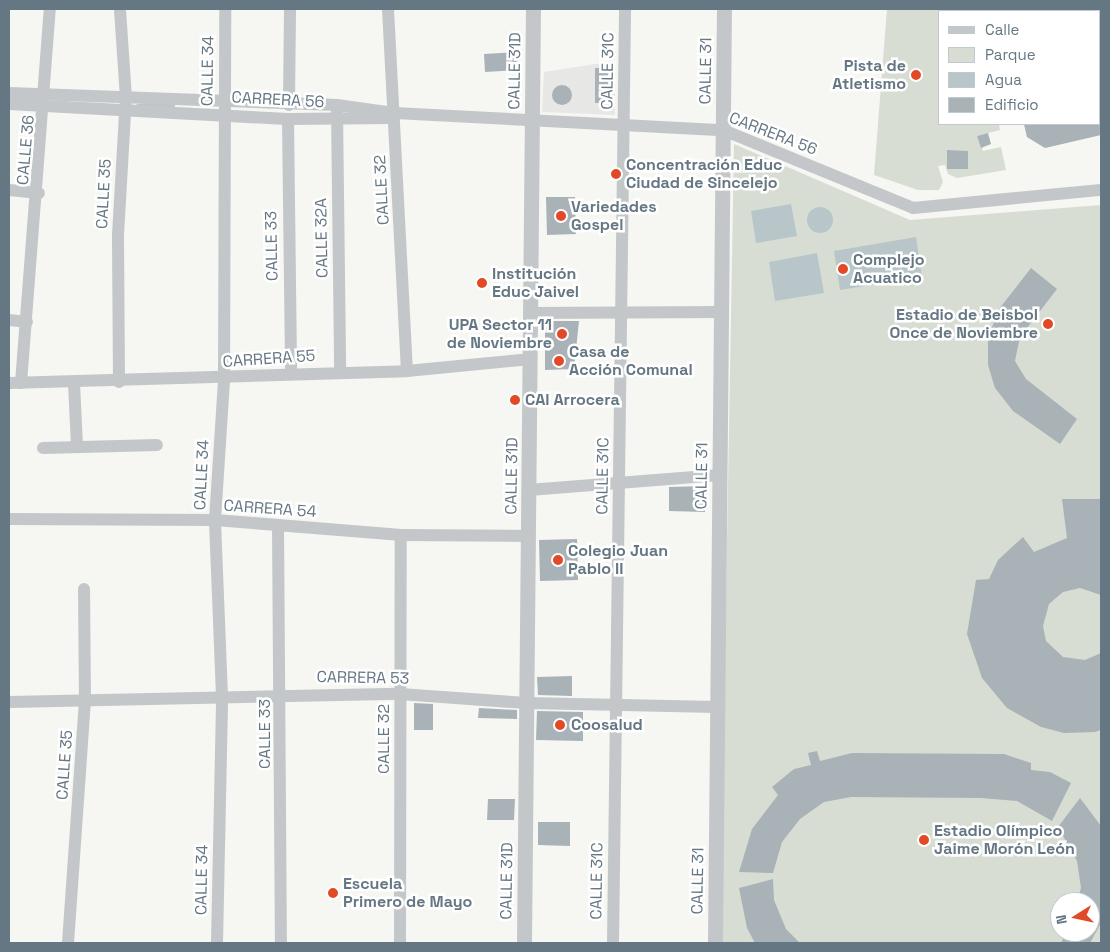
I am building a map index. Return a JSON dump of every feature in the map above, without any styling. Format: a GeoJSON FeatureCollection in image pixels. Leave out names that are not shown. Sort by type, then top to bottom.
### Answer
{"type":"FeatureCollection","features":[{"type":"Feature","properties":{"kind":"street","name":"CALLE 36"},"geometry":{"type":"LineString","coordinates":[[15,383],[27,322],[46,101],[50,9]]}},
{"type":"Feature","properties":{"kind":"street","name":"CALLE 35"},"geometry":{"type":"LineString","coordinates":[[119,382],[118,235],[125,104],[120,9]]}},
{"type":"Feature","properties":{"kind":"street","name":"CALLE 34"},"geometry":{"type":"LineString","coordinates":[[217,943],[222,696],[216,520],[224,379],[225,9]]}},
{"type":"Feature","properties":{"kind":"street"},"geometry":{"type":"LineString","coordinates":[[289,105],[290,9]]}},
{"type":"Feature","properties":{"kind":"street","name":"CALLE 32"},"geometry":{"type":"LineString","coordinates":[[388,9],[395,113],[407,371]]}},
{"type":"Feature","properties":{"kind":"street","name":"CALLE 31D"},"geometry":{"type":"LineString","coordinates":[[524,943],[533,9]]}},
{"type":"Feature","properties":{"kind":"street","name":"CALLE 31C"},"geometry":{"type":"LineString","coordinates":[[613,943],[625,9]]}},
{"type":"Feature","properties":{"kind":"street","name":"CALLE 31"},"geometry":{"type":"LineString","coordinates":[[715,943],[724,9]]}},
{"type":"Feature","properties":{"kind":"street","name":"CARRERA 56"},"geometry":{"type":"LineString","coordinates":[[9,94],[46,101]]}},
{"type":"Feature","properties":{"kind":"street","name":"CARRERA 56"},"geometry":{"type":"LineString","coordinates":[[9,104],[46,101],[225,107],[289,105],[390,118],[395,113],[723,130],[913,208],[1101,190]]}},
{"type":"Feature","properties":{"kind":"street","name":"CARRERA 56"},"geometry":{"type":"LineString","coordinates":[[225,107],[288,119],[336,111]]}},
{"type":"Feature","properties":{"kind":"street","name":"CALLE 32A"},"geometry":{"type":"LineString","coordinates":[[336,111],[340,371]]}},
{"type":"Feature","properties":{"kind":"street","name":"CALLE 33"},"geometry":{"type":"LineString","coordinates":[[288,119],[291,373]]}},
{"type":"Feature","properties":{"kind":"street"},"geometry":{"type":"LineString","coordinates":[[9,190],[39,193]]}},
{"type":"Feature","properties":{"kind":"street"},"geometry":{"type":"LineString","coordinates":[[531,313],[721,312]]}},
{"type":"Feature","properties":{"kind":"street"},"geometry":{"type":"LineString","coordinates":[[9,320],[27,322]]}},
{"type":"Feature","properties":{"kind":"street","name":"CARRERA 55"},"geometry":{"type":"LineString","coordinates":[[15,383],[224,379],[291,373],[407,371],[531,359]]}},
{"type":"Feature","properties":{"kind":"street"},"geometry":{"type":"LineString","coordinates":[[74,383],[77,447]]}},
{"type":"Feature","properties":{"kind":"street"},"geometry":{"type":"LineString","coordinates":[[44,448],[157,445]]}},
{"type":"Feature","properties":{"kind":"street"},"geometry":{"type":"LineString","coordinates":[[529,490],[720,475]]}},
{"type":"Feature","properties":{"kind":"street","name":"CARRERA 54"},"geometry":{"type":"LineString","coordinates":[[9,519],[216,520],[401,536],[529,536]]}},
{"type":"Feature","properties":{"kind":"street","name":"CALLE 33"},"geometry":{"type":"LineString","coordinates":[[278,525],[282,943]]}},
{"type":"Feature","properties":{"kind":"street","name":"CALLE 32"},"geometry":{"type":"LineString","coordinates":[[400,943],[401,536]]}},
{"type":"Feature","properties":{"kind":"street","name":"CALLE 35"},"geometry":{"type":"LineString","coordinates":[[68,943],[85,701],[84,589]]}},
{"type":"Feature","properties":{"kind":"street","name":"CARRERA 53"},"geometry":{"type":"LineString","coordinates":[[9,702],[281,694],[400,694],[527,703],[717,706]]}},
{"type":"Feature","properties":{"kind":"shaded area"},"geometry":{"type":"Polygon","coordinates":[[[615,61],[615,115],[542,112],[544,72],[615,61]]]}},
{"type":"Feature","properties":{"kind":"green space"},"geometry":{"type":"Polygon","coordinates":[[[887,9],[976,9],[938,10],[938,125],[999,125],[1000,130],[977,136],[983,151],[1001,147],[1006,170],[957,178],[948,174],[945,165],[938,166],[943,182],[939,190],[918,190],[874,175],[887,9]]]}},
{"type":"Feature","properties":{"kind":"green space"},"geometry":{"type":"Polygon","coordinates":[[[994,9],[1101,9],[1101,134],[1045,148],[1027,137],[1024,125],[1100,125],[1100,10],[994,9]]]}},
{"type":"Feature","properties":{"kind":"green space"},"geometry":{"type":"Polygon","coordinates":[[[734,144],[910,220],[1101,205],[1101,943],[720,943],[734,144]]]}},
{"type":"Feature","properties":{"kind":"water"},"geometry":{"type":"Polygon","coordinates":[[[791,204],[797,236],[756,243],[751,211],[791,204]]]}},
{"type":"Feature","properties":{"kind":"water"},"geometry":{"type":"Polygon","coordinates":[[[820,207],[829,211],[833,220],[829,229],[820,233],[811,229],[807,220],[811,211],[820,207]]]}},
{"type":"Feature","properties":{"kind":"water"},"geometry":{"type":"Polygon","coordinates":[[[916,237],[922,277],[840,290],[834,251],[916,237]]]}},
{"type":"Feature","properties":{"kind":"water"},"geometry":{"type":"Polygon","coordinates":[[[817,253],[824,293],[775,301],[769,262],[817,253]]]}},
{"type":"Feature","properties":{"kind":"building"},"geometry":{"type":"Polygon","coordinates":[[[517,52],[518,70],[485,72],[484,54],[517,52]]]}},
{"type":"Feature","properties":{"kind":"building"},"geometry":{"type":"Polygon","coordinates":[[[595,68],[608,68],[608,103],[595,103],[595,68]]]}},
{"type":"Feature","properties":{"kind":"building"},"geometry":{"type":"Polygon","coordinates":[[[558,85],[566,85],[572,91],[572,99],[566,105],[558,105],[552,99],[552,91],[558,85]]]}},
{"type":"Feature","properties":{"kind":"building"},"geometry":{"type":"Polygon","coordinates":[[[1101,124],[1101,135],[1045,148],[1027,137],[1024,125],[1101,124]]]}},
{"type":"Feature","properties":{"kind":"building"},"geometry":{"type":"Polygon","coordinates":[[[988,133],[991,144],[981,148],[977,136],[988,133]]]}},
{"type":"Feature","properties":{"kind":"building"},"geometry":{"type":"Polygon","coordinates":[[[947,150],[968,151],[968,169],[947,169],[947,150]]]}},
{"type":"Feature","properties":{"kind":"building","name":"Variedades Gospel"},"geometry":{"type":"Polygon","coordinates":[[[546,197],[575,197],[576,234],[547,235],[546,197]]]}},
{"type":"Feature","properties":{"kind":"building"},"geometry":{"type":"Polygon","coordinates":[[[1031,268],[1057,289],[1020,337],[1015,361],[1026,379],[1077,419],[1060,444],[1013,411],[995,388],[988,365],[988,338],[999,309],[1031,268]]]}},
{"type":"Feature","properties":{"kind":"building","name":"UPA Sector 11 de Noviembre"},"geometry":{"type":"Polygon","coordinates":[[[545,321],[579,321],[574,369],[545,370],[545,321]]]}},
{"type":"Feature","properties":{"kind":"building"},"geometry":{"type":"Polygon","coordinates":[[[705,486],[705,512],[669,511],[669,487],[705,486]]]}},
{"type":"Feature","properties":{"kind":"building"},"geometry":{"type":"Polygon","coordinates":[[[1062,499],[1101,499],[1101,595],[1080,588],[1063,592],[1049,604],[1043,626],[1046,641],[1063,657],[1085,660],[1101,653],[1101,730],[1095,732],[1064,733],[1041,727],[1007,708],[982,678],[967,634],[976,580],[989,579],[998,560],[1023,537],[1034,552],[1067,538],[1062,499]]]}},
{"type":"Feature","properties":{"kind":"building","name":"Colegio Juan Pablo II"},"geometry":{"type":"Polygon","coordinates":[[[577,539],[578,580],[540,581],[539,540],[577,539]]]}},
{"type":"Feature","properties":{"kind":"building"},"geometry":{"type":"Polygon","coordinates":[[[572,676],[572,696],[538,695],[537,677],[572,676]]]}},
{"type":"Feature","properties":{"kind":"building"},"geometry":{"type":"Polygon","coordinates":[[[414,703],[433,704],[433,730],[414,730],[414,703]]]}},
{"type":"Feature","properties":{"kind":"building"},"geometry":{"type":"Polygon","coordinates":[[[479,708],[517,710],[517,719],[478,718],[479,708]]]}},
{"type":"Feature","properties":{"kind":"building","name":"Coosalud"},"geometry":{"type":"Polygon","coordinates":[[[537,711],[583,712],[583,741],[536,740],[537,711]]]}},
{"type":"Feature","properties":{"kind":"building","name":"Estadio Olímpico Jaime Morón León"},"geometry":{"type":"Polygon","coordinates":[[[817,751],[820,761],[852,753],[1004,754],[1031,763],[1031,770],[1050,772],[1071,783],[1052,821],[1017,801],[981,798],[851,797],[824,802],[800,819],[782,842],[773,873],[739,872],[752,829],[778,795],[772,787],[794,769],[811,765],[808,753],[817,751]]]}},
{"type":"Feature","properties":{"kind":"building"},"geometry":{"type":"Polygon","coordinates":[[[1080,798],[1101,826],[1100,925],[1100,892],[1080,892],[1081,888],[1077,861],[1058,827],[1080,798]]]}},
{"type":"Feature","properties":{"kind":"building"},"geometry":{"type":"Polygon","coordinates":[[[488,799],[515,799],[514,820],[487,820],[488,799]]]}},
{"type":"Feature","properties":{"kind":"building"},"geometry":{"type":"Polygon","coordinates":[[[538,822],[570,822],[570,846],[538,845],[538,822]]]}},
{"type":"Feature","properties":{"kind":"building"},"geometry":{"type":"Polygon","coordinates":[[[773,879],[774,900],[786,929],[800,943],[755,943],[747,928],[739,888],[773,879]]]}},
{"type":"Feature","properties":{"kind":"building"},"geometry":{"type":"Polygon","coordinates":[[[1061,942],[1091,942],[1090,943],[1061,942]]]}},
{"type":"Feature","properties":{"kind":"waterway"},"geometry":{"type":"LineString","coordinates":[[137,105],[173,105]]}},
{"type":"Feature","properties":{"kind":"place","name":"Pista de Atletismo"},"geometry":{"type":"Point","coordinates":[916,75]}},
{"type":"Feature","properties":{"kind":"place","name":"Concentración Educ Ciudad de Sincelejo"},"geometry":{"type":"Point","coordinates":[616,174]}},
{"type":"Feature","properties":{"kind":"place","name":"Variedades Gospel"},"geometry":{"type":"Point","coordinates":[561,216]}},
{"type":"Feature","properties":{"kind":"place","name":"Complejo Acuatico"},"geometry":{"type":"Point","coordinates":[843,269]}},
{"type":"Feature","properties":{"kind":"place","name":"Institución Educ Jaivel"},"geometry":{"type":"Point","coordinates":[482,283]}},
{"type":"Feature","properties":{"kind":"place","name":"Estadio de Beisbol Once de Noviembre"},"geometry":{"type":"Point","coordinates":[1048,324]}},
{"type":"Feature","properties":{"kind":"place","name":"UPA Sector 11 de Noviembre"},"geometry":{"type":"Point","coordinates":[562,334]}},
{"type":"Feature","properties":{"kind":"place","name":"Casa de Acción Comunal"},"geometry":{"type":"Point","coordinates":[559,361]}},
{"type":"Feature","properties":{"kind":"place","name":"CAI Arrocera"},"geometry":{"type":"Point","coordinates":[515,400]}},
{"type":"Feature","properties":{"kind":"place","name":"Colegio Juan Pablo II"},"geometry":{"type":"Point","coordinates":[558,560]}},
{"type":"Feature","properties":{"kind":"place","name":"Coosalud"},"geometry":{"type":"Point","coordinates":[560,725]}},
{"type":"Feature","properties":{"kind":"place","name":"Estadio Olímpico Jaime Morón León"},"geometry":{"type":"Point","coordinates":[924,840]}},
{"type":"Feature","properties":{"kind":"place","name":"Escuela Primero de Mayo"},"geometry":{"type":"Point","coordinates":[333,893]}}]}
